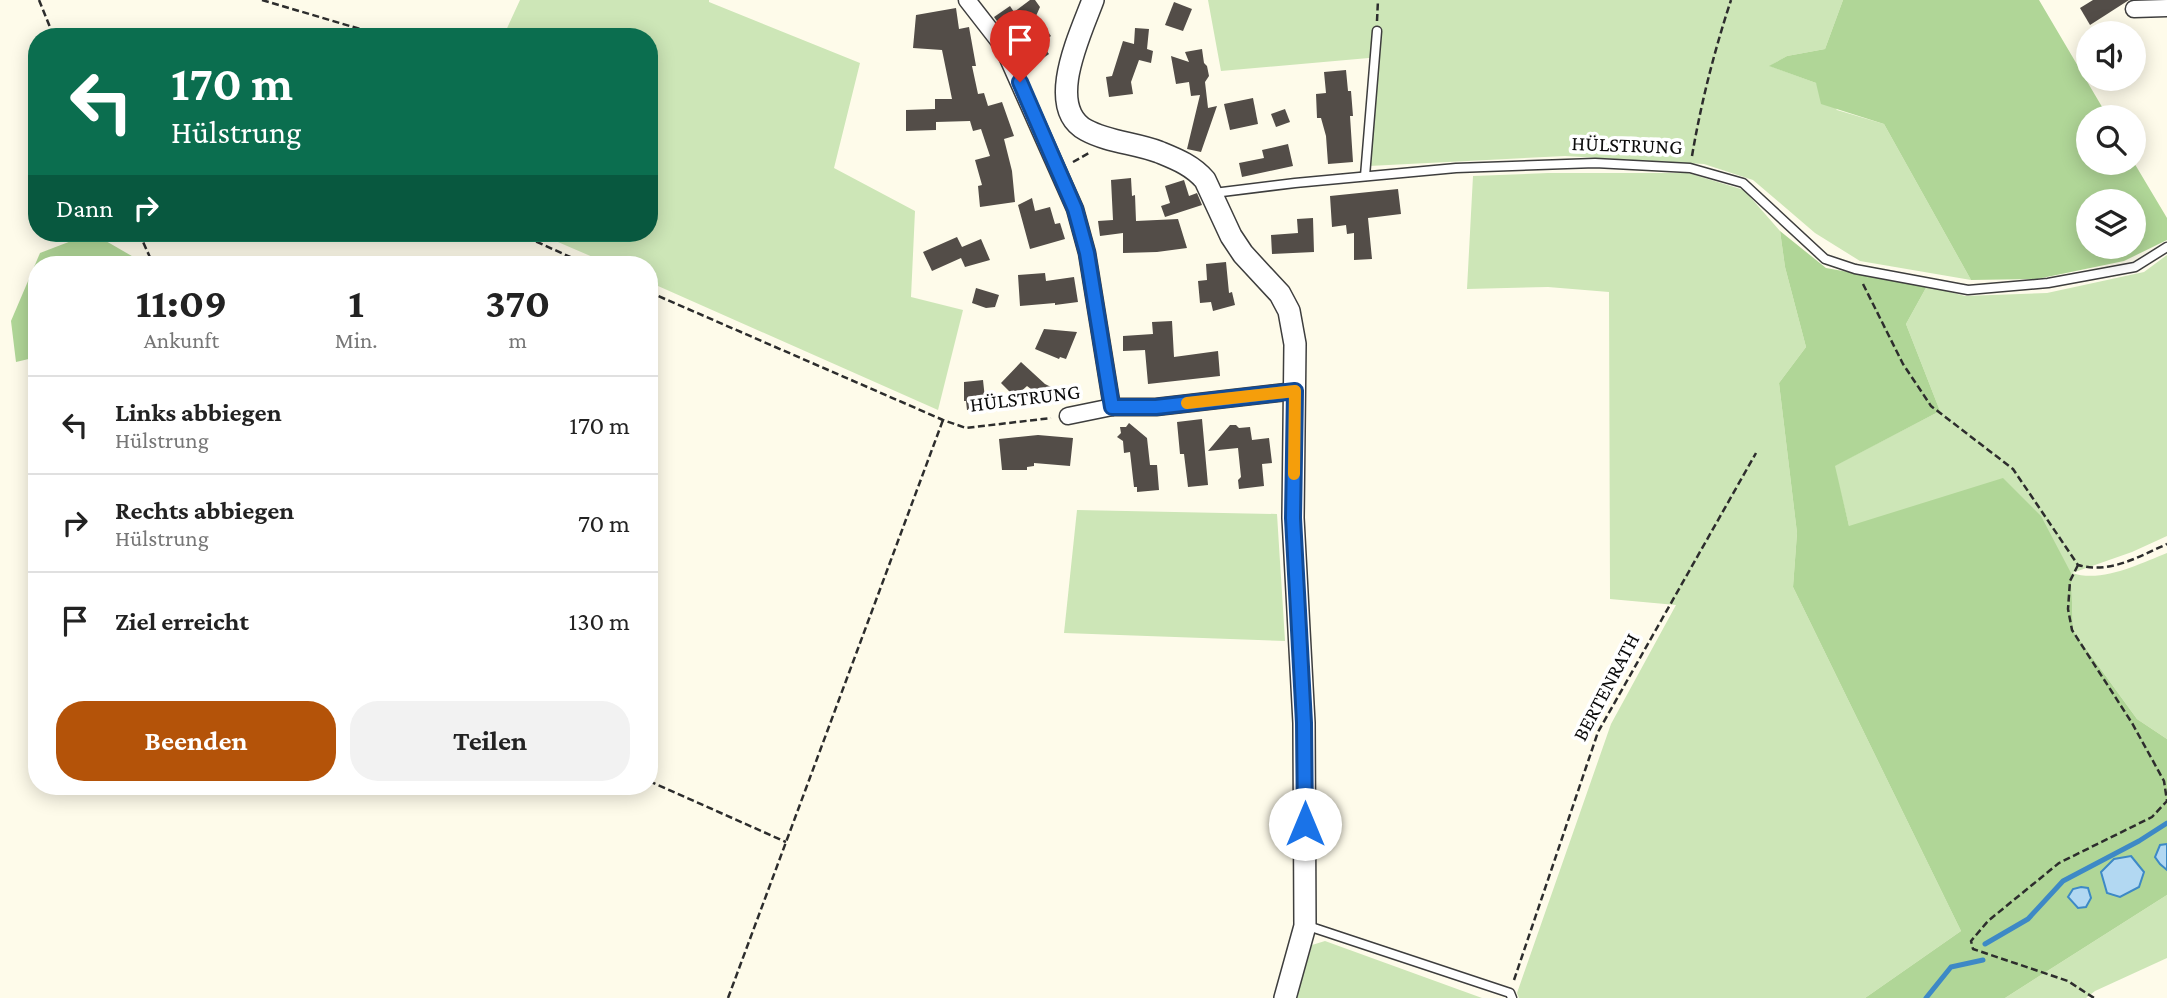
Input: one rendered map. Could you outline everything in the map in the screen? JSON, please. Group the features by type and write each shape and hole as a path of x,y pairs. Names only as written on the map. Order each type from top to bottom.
{"street":[{"name":"HÜLSTRUNG","path":"967,0 1002,45 1075,209 1087,253 1112,407"},
{"path":"1093,0 1072,57 1066,96 1068,109 1075,123 1087,131 1109,139 1184,162 1198,172 1212,193 1235,243 1280,295 1289,311 1295,344 1293,518 1304,723 1305,926 1285,998"},
{"path":"2134,9 2167,8"},
{"name":"HÜLSTRUNG","path":"1068,416 1112,407 1156,407 1295,391"}],"lane":[{"path":"1365,176 1377,31"},
{"name":"HÜLSTRUNG","path":"1212,193 1456,168 1581,163 1690,168 1743,183 1825,259 1855,269 1968,290 2048,284 2134,267 2167,247"},
{"path":"1305,926 1511,996"}],"path":[{"path":"39,0 50,28"},
{"path":"262,0 357,28"},
{"path":"1377,31 1378,0"},
{"path":"1690,168 1698,118 1713,55 1731,0"},
{"path":"1059,170 1099,148 1109,139"},
{"path":"537,242 568,256"},
{"path":"1855,269 1903,363 1931,406 2013,469 2078,565 2093,569 2118,565 2167,544"},
{"name":"HÜLSTRUNG","path":"658,296 966,428 1068,416"},
{"path":"728,998 943,420"},
{"name":"BERTENRATH","path":"1511,996 1598,732 1756,453"},
{"path":"2078,565 2070,581 2068,609 2071,630 2132,723 2164,781 2167,801 2152,817 2059,863 1987,921 1971,941 1973,949 2068,981 2094,998"},
{"path":"658,785 786,842"}],"green space":[{"path":"520,0 709,0 860,63 834,168 915,211 911,297 963,310 938,410 658,286 658,256 590,256 558,242 658,242 658,28 507,28"},
{"path":"1208,0 1843,0 1825,49 1787,56 1770,66 1816,83 1837,110 1884,124 1971,280 1860,261 1815,233 1753,180 1704,164 1565,156 1369,166 1380,57 1221,71"},
{"path":"1843,0 2039,0 2076,63 2076,91 2093,91 2101,105 2076,105 2076,175 2141,175 2167,218 2167,240 2146,250 2146,189 2076,189 2076,259 2128,259 2037,279 1971,280 1884,124 1821,104 1816,83 1769,66 1787,56 1825,49"},
{"path":"1688,173 1744,190 1780,231 1785,267 1806,347 1779,383 1797,533 1793,587 1961,931 1865,998 1519,998 1517,993 1611,724 1676,605 1610,599 1609,292 1548,287 1467,289 1473,176"},
{"path":"1780,231 1826,268 1927,286 1906,324 1940,411 1835,466 1849,526 2003,478 2041,516 2071,573 2073,631 2137,719 2167,739 2167,895 2005,998 1865,998 1961,931 1793,587 1797,533 1779,383 1806,347 1785,267"},
{"path":"69,242 108,242 132,256 39,256 40,253"},
{"path":"2167,255 2167,536 2132,552 2072,573 2096,576 2108,574 2167,553 2167,739 2137,719 2073,631 2071,573 1849,526 1834,466 1940,411 1906,324 1927,286 1965,296 2047,293 2144,272"},
{"path":"28,281 28,359 16,362 11,321"},
{"path":"1077,510 1277,514 1285,641 1064,633"},
{"path":"2167,895 2167,958 2095,991 2086,998 2005,998"},
{"path":"1325,941 1482,998 1296,998 1312,945"}],"water":[{"path":"2167,844 2167,870 2155,857 2160,845"},
{"path":"2131,856 2144,872 2139,887 2120,897 2107,893 2101,872 2114,859"},
{"path":"2088,888 2091,898 2086,907 2078,908 2068,897 2073,889"}],"building":[{"path":"1030,0 1035,0 1040,7 1036,16 1051,36 1041,43 1049,54 1028,69 994,17 1010,6 1014,12"},
{"path":"2093,0 2129,0 2096,21 2088,21 2080,8"},
{"path":"1174,2 1192,9 1183,31 1165,25"},
{"path":"956,8 959,29 969,27 976,66 972,66 978,94 984,93 988,106 1002,102 1014,136 1004,139 1012,171 1015,202 980,207 978,186 982,185 975,160 990,156 981,129 973,131 970,121 936,122 936,130 906,131 906,110 935,109 935,99 952,99 942,50 913,48 916,15"},
{"path":"1135,28 1149,29 1147,49 1153,51 1151,63 1139,60 1131,82 1133,94 1109,97 1106,77 1112,76 1123,41 1134,44"},
{"path":"1202,49 1209,76 1205,82 1208,108 1217,106 1201,152 1187,149 1200,95 1191,96 1189,82 1176,84 1171,56 1189,62 1185,52"},
{"path":"1346,70 1353,116 1350,116 1353,162 1328,164 1326,136 1321,118 1317,118 1316,94 1326,93 1324,72"},
{"path":"1253,98 1258,124 1230,130 1224,104"},
{"path":"1285,109 1290,122 1276,127 1271,114"},
{"path":"1288,144 1293,166 1242,177 1239,163 1264,158 1262,150"},
{"path":"1131,178 1136,221 1178,219 1187,248 1123,253 1123,233 1100,236 1098,221 1113,220 1111,180"},
{"path":"1184,180 1189,196 1197,193 1202,205 1165,217 1161,206 1170,203 1165,186"},
{"path":"1398,189 1401,214 1368,218 1372,259 1354,260 1354,233 1347,234 1346,225 1332,227 1330,196"},
{"path":"1032,198 1035,211 1050,207 1055,224 1060,223 1065,239 1030,249 1018,205"},
{"path":"1313,218 1314,252 1272,254 1271,235 1298,233 1297,219"},
{"path":"957,237 962,247 981,239 990,260 965,267 961,258 932,271 923,252"},
{"path":"1226,262 1229,293 1232,292 1235,305 1213,311 1211,302 1200,303 1198,281 1207,280 1206,264"},
{"path":"1045,273 1046,281 1074,277 1078,302 1020,306 1018,275"},
{"path":"976,288 999,295 995,307 986,308 972,303"},
{"path":"1172,321 1174,357 1218,351 1220,376 1148,384 1145,350 1123,351 1123,336 1153,334 1152,322"},
{"path":"1044,329 1077,332 1066,359 1059,359 1035,349"},
{"path":"1021,362 1053,388 1047,401 1027,386 1015,397 1001,383"},
{"path":"983,380 986,408 967,410 964,382"},
{"path":"1202,419 1208,485 1188,487 1184,454 1180,454 1177,422"},
{"path":"1129,423 1147,438 1150,465 1157,465 1159,490 1137,492 1137,487 1134,487 1130,452 1124,453 1123,441 1117,437 1121,433 1120,427 1126,427"},
{"path":"1230,425 1250,427 1252,440 1269,438 1272,463 1262,464 1264,486 1239,489 1238,480 1241,477 1238,448 1208,451"},
{"path":"1038,435 1073,438 1070,466 1034,463 1034,466 1027,467 1027,470 1002,470 999,439"}],"waterway":[{"path":"1985,944 2028,919 2063,881 2167,823"},
{"path":"1926,998 1951,967 1983,960"}],"slow traffic":[{"path":"1187,403 1295,391 1294,474"}],"route":[{"path":"1020,82 1075,209 1087,253 1112,407 1156,407 1295,391 1293,518 1304,723 1305,824"}]}
